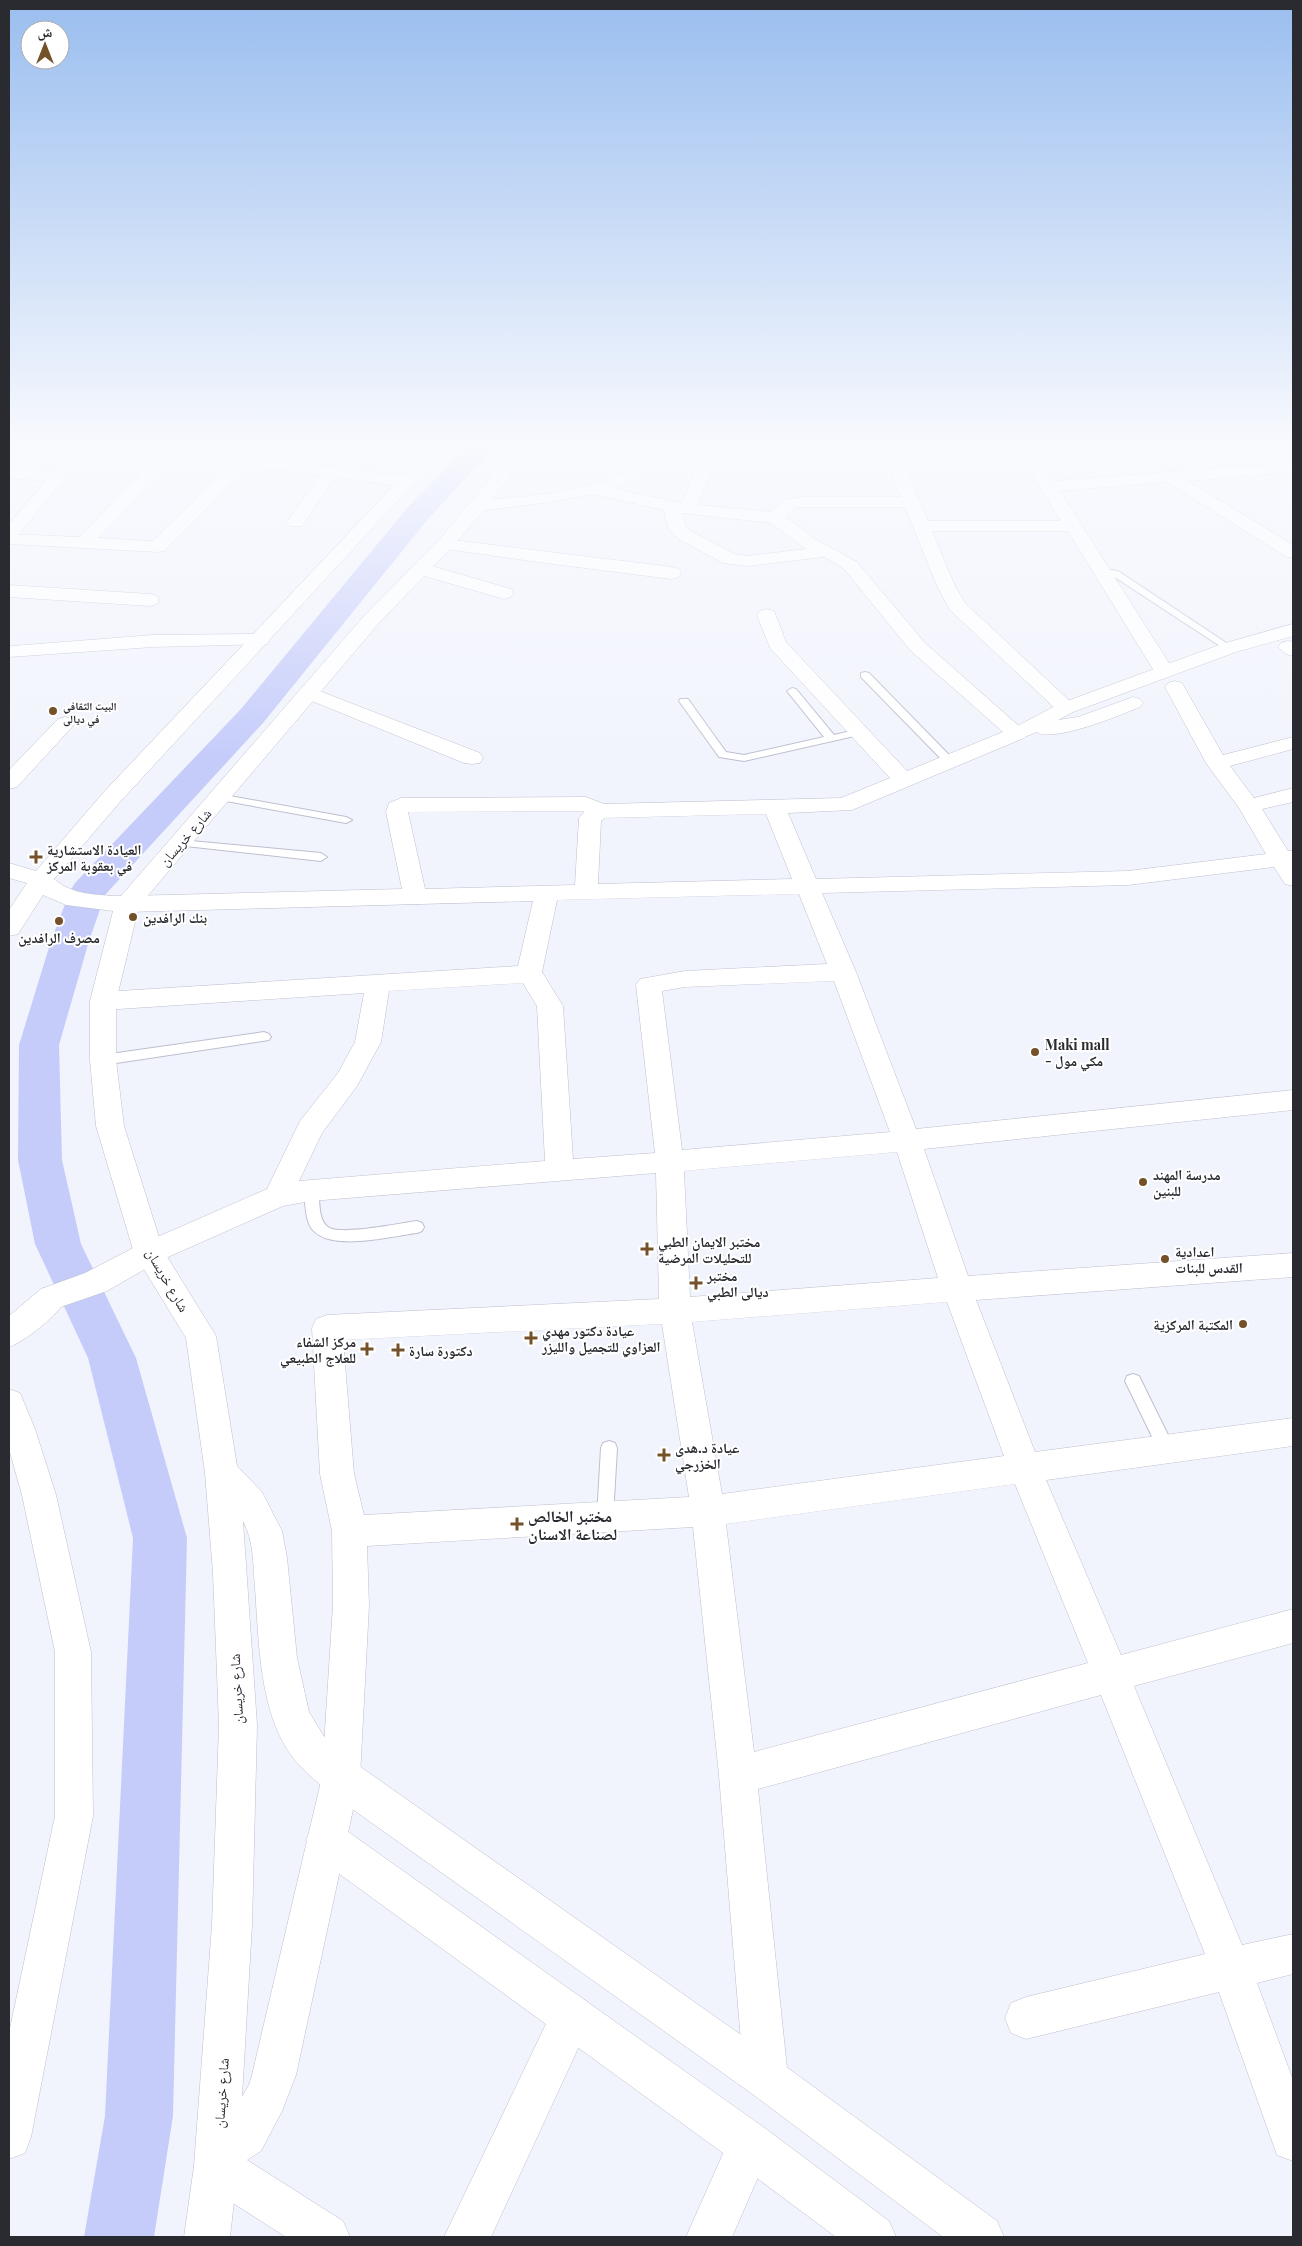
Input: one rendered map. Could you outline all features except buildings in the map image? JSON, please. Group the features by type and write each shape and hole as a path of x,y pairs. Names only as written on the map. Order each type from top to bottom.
{"street":[{"path":"9,928 41,880 111,798 343,550"},
{"name":"شارع خريسان","path":"207,2237 216,2160 232,1925 238,1725 230,1574 222,1473 201,1336 149,1253 110,1126 103,1060 103,1001 113,904 180,842 372,620 439,550"},
{"path":"487,550 672,573"},
{"path":"713,550 729,558 747,562 824,552"},
{"path":"821,550 843,560 851,566 917,646 1017,734"},
{"path":"932,550 946,586 957,606 1066,708"},
{"path":"9,870 41,880 51,889 66,897 113,904 1128,878 1289,865 1217,763 1170,679 1088,550"},
{"path":"421,569 504,593"},
{"path":"9,591 150,600"},
{"path":"767,615 777,644 902,780"},
{"path":"12,652 153,641 260,640"},
{"path":"1017,734 1083,722 1228,648 1292,643"},
{"path":"415,897 397,812 398,808 402,806 586,804 600,811 844,805 1017,734 1066,708 1292,643"},
{"path":"309,693 472,758"},
{"path":"9,782 65,723"},
{"path":"1217,763 1293,743"},
{"path":"1249,806 1293,795"},
{"path":"774,807 843,972 907,1141 957,1289 1025,1469 1231,1968 1293,2139"},
{"path":"586,891 590,818 600,811"},
{"path":"529,974 547,893"},
{"path":"766,2078 738,1775 708,1511 675,1311 670,1163 649,985 685,979 843,972"},
{"path":"103,1001 529,974 536,980 550,1006 560,1172"},
{"path":"278,1196 310,1128 348,1080 368,1042 378,983"},
{"path":"9,1307 52,1298 96,1282 149,1253 278,1196 311,1190 670,1163 1097,1123 1293,1100"},
{"path":"327,2237 216,2160 245,2135 267,2096 274,2075 341,1777 351,1605 349,1531 346,1510 336,1474 327,1328 675,1311 1293,1265"},
{"path":"9,1334 52,1298"},
{"path":"9,1403 19,1429 38,1496 72,1652 74,1816 9,2137"},
{"path":"349,1531 708,1511 1293,1432"},
{"path":"222,1473 252,1505 262,1524 269,1546 281,1681 288,1709 300,1735 318,1758 341,1777 766,2078 981,2237"},
{"path":"738,1775 1293,1626"},
{"path":"326,1840 750,2145 872,2237"},
{"path":"1026,2018 1293,1954"},
{"path":"467,2237 572,2016"},
{"path":"709,2237 750,2145"}],"lane":[{"path":"1102,572 1115,573 1228,648"},
{"path":"865,674 950,762"},
{"path":"792,691 831,738"},
{"path":"684,701 723,756 744,758 859,732"},
{"path":"219,797 346,820"},
{"path":"180,842 321,857"},
{"path":"103,1060 264,1037"},
{"path":"311,1190 314,1221 324,1232 341,1237 417,1227"},
{"path":"1133,1382 1167,1450"},
{"path":"605,1517 609,1448"}],"waterway":[{"path":"119,2237 139,2116 160,1538 112,1358 58,1244 40,1160 39,1045 70,941 88,891 252,716 388,550"}],"place":[{"name":"البيت الثقافي في ديالى","path":"53,711"},
{"name":"العيادة الاستشارية في بعقوبة المركز","path":"36,857"},
{"name":"بنك الرافدين","path":"133,917"},
{"name":"مصرف الرافدين","path":"59,921"},
{"name":"Maki mall - مكي مول","path":"1035,1052"},
{"name":"مدرسة المهند للبنين","path":"1143,1182"},
{"name":"مختبر الايمان الطبي للتحليلات المرضية","path":"647,1249"},
{"name":"اعدادية القدس للبنات","path":"1165,1259"},
{"name":"مختبر ديالى الطبي","path":"696,1283"},
{"name":"المكتبة المركزية","path":"1243,1324"},
{"name":"عيادة دكتور مهدي العزاوي للتجميل والليزر","path":"531,1338"},
{"name":"مركز الشفاء للعلاج الطبيعي","path":"367,1349"},
{"name":"دكتورة سارة","path":"398,1350"},
{"name":"عيادة د.هدى الخزرجي","path":"664,1455"},
{"name":"مختبر الخالص لصناعة الاسنان","path":"517,1524"}]}
